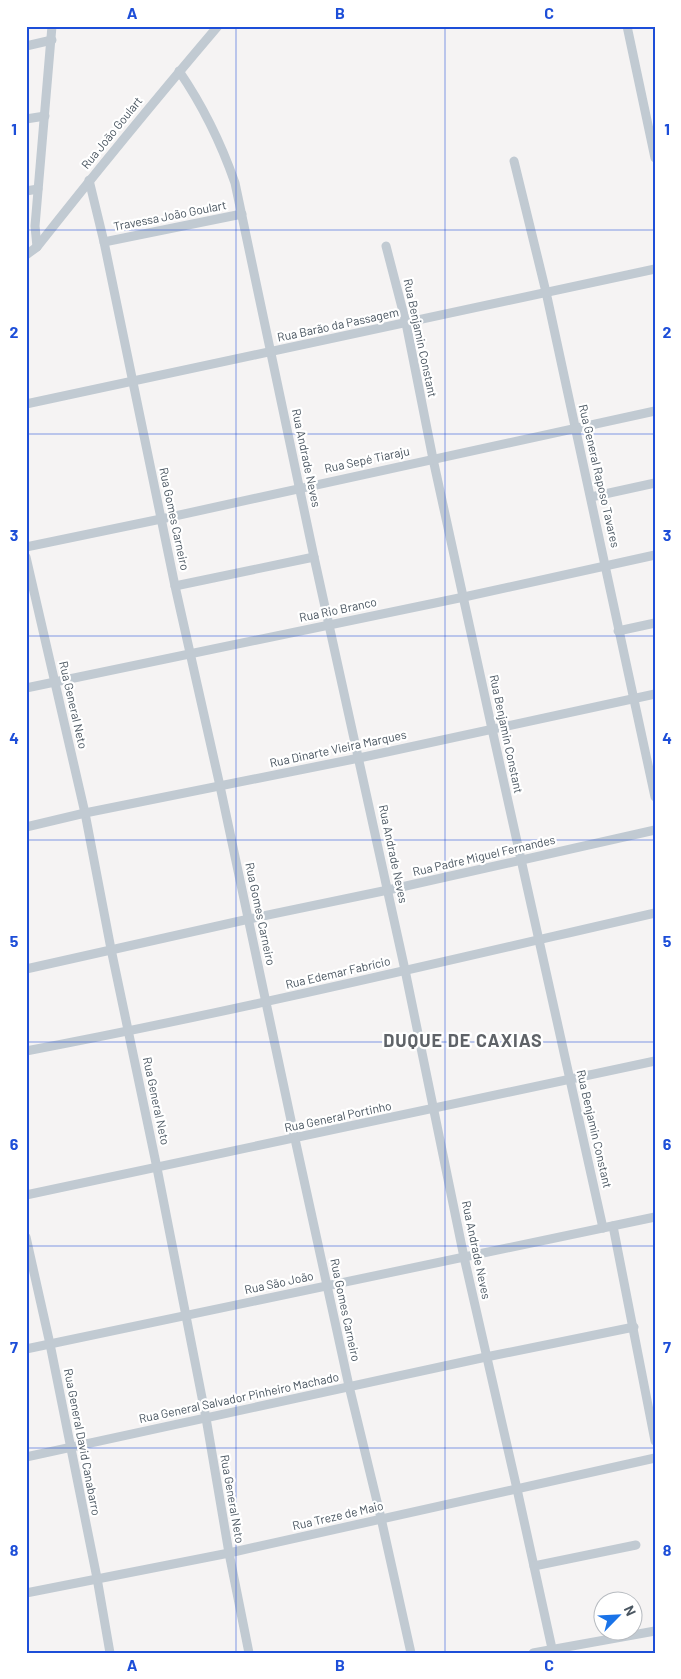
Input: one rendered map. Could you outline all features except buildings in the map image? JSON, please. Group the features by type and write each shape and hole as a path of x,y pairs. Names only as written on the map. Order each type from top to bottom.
{"street":[{"path":"37,247 35,226 52,26"},
{"name":"Rua João Goulart","path":"26,255 37,247 179,70 218,26"},
{"path":"627,26 655,158"},
{"path":"26,46 52,40"},
{"name":"Rua Andrade Neves","path":"179,70 208,117 235,183 314,557 388,890 464,1257 552,1651"},
{"path":"26,119 45,116"},
{"name":"Rua General Raposo Tavares","path":"514,161 546,292 606,566 618,631 650,757 655,797"},
{"name":"Rua Gomes Carneiro","path":"89,180 104,242 189,653 220,786 295,1139 349,1386 411,1653"},
{"path":"26,191 38,189"},
{"name":"Travessa João Goulart","path":"104,242 242,214"},
{"name":"Rua Benjamin Constant","path":"386,246 406,323 433,459 569,1080 634,1327 655,1441"},
{"name":"Rua Barão da Passagem","path":"26,404 655,269"},
{"name":"Rua Sepé Tiaraju","path":"26,547 655,411"},
{"path":"591,498 655,484"},
{"name":"Rua Rio Branco","path":"26,688 464,597 655,555"},
{"path":"175,586 314,557"},
{"name":"Rua General Neto","path":"26,558 85,813 206,1418 229,1553 249,1653"},
{"path":"618,631 655,623"},
{"name":"Rua Dinarte Vieira Marques","path":"26,826 359,758 655,694"},
{"name":"Rua Padre Miguel Fernandes","path":"26,969 655,830"},
{"name":"Rua Edemar Fabrício","path":"26,1051 129,1032 267,1002 655,912"},
{"name":"Rua General Portinho","path":"26,1195 655,1061"},
{"name":"Rua São João","path":"26,1349 655,1218"},
{"name":"Rua General David Canabarro","path":"26,1237 50,1344 97,1578 110,1653"},
{"name":"Rua General Salvador Pinheiro Machado","path":"26,1457 349,1386 634,1327"},
{"name":"Rua Treze de Maio","path":"26,1594 97,1578 229,1553 655,1458"},
{"path":"534,1566 636,1545"},
{"path":"533,1653 655,1631"}],"district":[{"name":"DUQUE DE CAXIAS","path":"463,1041"}]}
